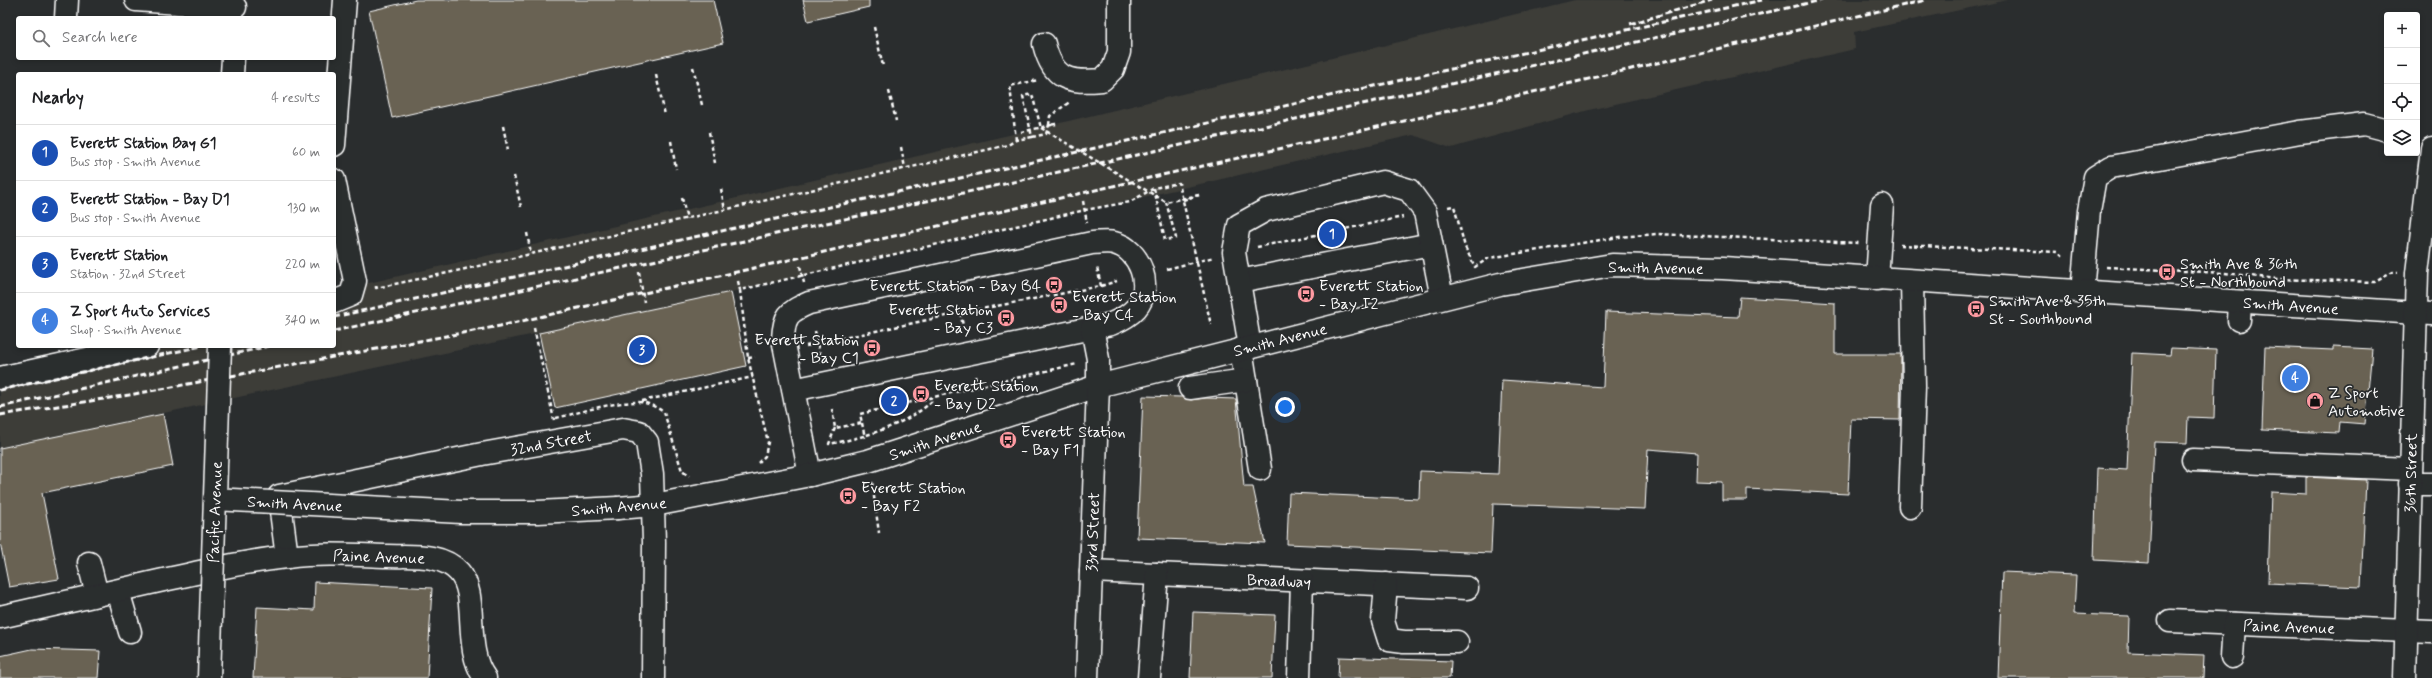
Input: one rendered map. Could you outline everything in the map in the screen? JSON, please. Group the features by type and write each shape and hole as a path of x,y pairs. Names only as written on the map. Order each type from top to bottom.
{"street":[{"path":"66,16 67,0"},
{"path":"136,0 235,8"},
{"path":"336,106 345,0"},
{"path":"1044,44 1046,54 1061,77 1078,82 1102,80 1113,69 1119,52 1119,0"},
{"path":"232,72 233,60"},
{"path":"2082,292 2083,265 2095,177 2112,167 2300,132 2364,124 2384,129"},
{"path":"2420,138 2432,141"},
{"name":"36th Street","path":"2405,678 2410,476 2424,314 2417,273 2432,148"},
{"path":"1260,469 1246,380 1245,348 1239,280 1234,252 1238,225 1266,210 1383,182 1409,190 1425,212 1442,298"},
{"path":"336,199 341,247 355,281 351,295 336,301"},
{"path":"1877,279 1882,205"},
{"path":"793,390 1092,328 1124,319 1137,307 1144,290 1143,274 1137,259 1124,247 1113,243 1092,243 809,303 792,311 784,322 783,339 793,390 810,475"},
{"path":"1239,280 1431,244"},
{"name":"Smith Avenue","path":"214,499 461,512 538,512 654,505 810,475 868,461 1098,386 1500,284 1612,265 1723,268 2082,292 2239,311 2424,314"},
{"path":"1910,507 1914,386 1912,281"},
{"name":"33rd Street","path":"1087,678 1098,386 1098,359 1092,328"},
{"path":"0,378 138,348"},
{"name":"Pacific Avenue","path":"209,678 220,348"},
{"path":"1190,388 1246,380"},
{"name":"32nd Street","path":"287,557 279,496 559,440 622,429 639,432 647,442 654,505 653,678"},
{"path":"2193,460 2410,476 2432,484"},
{"name":"Paine Avenue","path":"118,591 232,565 287,557 329,554 430,557 448,563 459,572 467,586 472,645 480,671 485,678"},
{"path":"89,563 97,595"},
{"name":"Broadway","path":"1091,571 1467,588"},
{"path":"1150,678 1157,574"},
{"path":"1299,678 1302,581"},
{"path":"1386,584 1383,621 1389,640 1404,642 1456,642"},
{"path":"0,617 118,591 130,632"},
{"name":"Paine Avenue","path":"2170,621 2432,632"},
{"path":"2232,657 2234,624"}],"path":[{"path":"874,27 883,66"},
{"path":"693,67 702,105"},
{"path":"656,75 664,115"},
{"path":"1016,140 1010,86 1038,80"},
{"path":"889,91 896,122"},
{"path":"1032,137 1023,96 1032,94 1040,128 1166,202 1176,238 1165,240 1154,188"},
{"path":"375,282 376,288 687,219 1008,145 1016,140 1046,134 1050,116 1076,98"},
{"path":"1020,132 1056,124 1049,125"},
{"path":"503,126 508,150"},
{"path":"709,132 714,163"},
{"path":"671,141 676,169"},
{"path":"901,147 905,168"},
{"path":"514,176 521,207"},
{"path":"740,290 1085,210 1130,202 1154,188 1179,183 1211,324"},
{"path":"721,189 725,210"},
{"path":"1166,202 1199,195 1183,200"},
{"path":"682,198 687,219"},
{"path":"1083,201 1088,225"},
{"path":"1448,207 1454,206 1465,247 1475,267 1489,258 1619,237 1656,234 2058,252 2072,264 2124,269 2224,273 2277,279 2375,282 2393,272 2417,273"},
{"path":"1256,248 1406,216"},
{"path":"527,233 531,254"},
{"path":"1167,269 1214,257"},
{"path":"800,266 805,287"},
{"path":"1097,267 1101,286"},
{"path":"638,272 644,302"},
{"path":"738,281 748,358 768,442 765,456 756,465"},
{"path":"799,348 960,312 1101,286 1117,281"},
{"path":"960,312 964,329"},
{"path":"534,328 559,440"},
{"path":"815,331 822,363"},
{"path":"748,358 755,357"},
{"path":"866,443 860,414 978,389 1079,364"},
{"path":"975,376 978,389"},
{"path":"554,418 640,402 753,377"},
{"path":"832,409 835,428 829,444 865,437 922,412 934,398"},
{"path":"640,402 664,412 682,471 692,477"},
{"path":"835,428 862,423"},
{"path":"871,480 879,533"}],"shaded area":[{"path":"1575,0 2008,0 1854,32 1855,49 1589,110 1451,148 1413,135 731,292 0,448 0,366 82,348 336,348 336,291 1056,124"}],"building":[{"path":"416,0 713,0 723,43 392,118 369,11"},
{"path":"803,0 869,0 869,7 808,21"},
{"path":"731,292 746,366 555,408 539,333"},
{"path":"1740,297 1835,303 1835,354 1901,354 1900,420 1851,419 1848,494 1747,489 1747,500 1722,500 1722,482 1696,481 1697,453 1648,449 1645,509 1493,504 1491,553 1287,544 1289,493 1419,499 1420,471 1498,474 1502,380 1603,387 1606,312 1738,317"},
{"name":"Z Sport Automotive","path":"2265,347 2333,350 2333,347 2372,349 2365,424 2340,422 2339,433 2262,430"},
{"path":"2171,348 2216,350 2214,418 2188,417 2187,443 2154,442 2149,563 2094,560 2097,468 2127,470 2132,353 2170,355"},
{"path":"1143,396 1182,397 1191,400 1206,398 1236,399 1244,487 1253,487 1265,543 1137,538"},
{"path":"163,414 173,466 42,493 59,579 9,587 0,542 0,448"},
{"path":"2306,477 2366,480 2361,587 2268,583 2271,492 2306,494"},
{"path":"2002,572 2076,575 2074,614 2129,616 2128,652 2204,655 2203,678 1998,678"},
{"path":"315,582 432,588 427,678 253,678 257,607 314,610"},
{"path":"1193,612 1275,615 1272,678 1190,678"},
{"path":"32,649 100,651 98,678 0,678 0,656"},
{"path":"1339,657 1451,661 1450,678 1338,678"}],"railway":[{"path":"1630,24 1712,0"},
{"path":"336,317 1762,0"},
{"path":"336,331 1150,152 1822,0"},
{"path":"0,415 129,395 500,326 1516,96 1926,0"},
{"path":"0,390 193,348"},
{"path":"0,407 260,348"}],"place":[{"name":"Everett Station Bay G1","path":"1332,234"},
{"name":"Smith Ave & 36th St - Northbound","path":"2167,272"},
{"name":"Everett Station - Bay B4","path":"1054,285"},
{"name":"Everett Station - Bay I2","path":"1306,294"},
{"name":"Everett Station - Bay C4","path":"1059,305"},
{"name":"Smith Ave & 35th St - Southbound","path":"1976,309"},
{"name":"Everett Station - Bay C3","path":"1006,318"},
{"name":"Everett Station - Bay C1","path":"872,348"},
{"name":"Everett Station","path":"642,350"},
{"name":"Z Sport Auto Services","path":"2295,378"},
{"name":"Everett Station - Bay D2","path":"921,394"},
{"name":"Everett Station - Bay D1","path":"894,401"},
{"name":"Z Sport Automotive","path":"2315,401"},
{"name":"Everett Station - Bay F1","path":"1008,440"},
{"name":"Everett Station - Bay F2","path":"848,496"}]}
